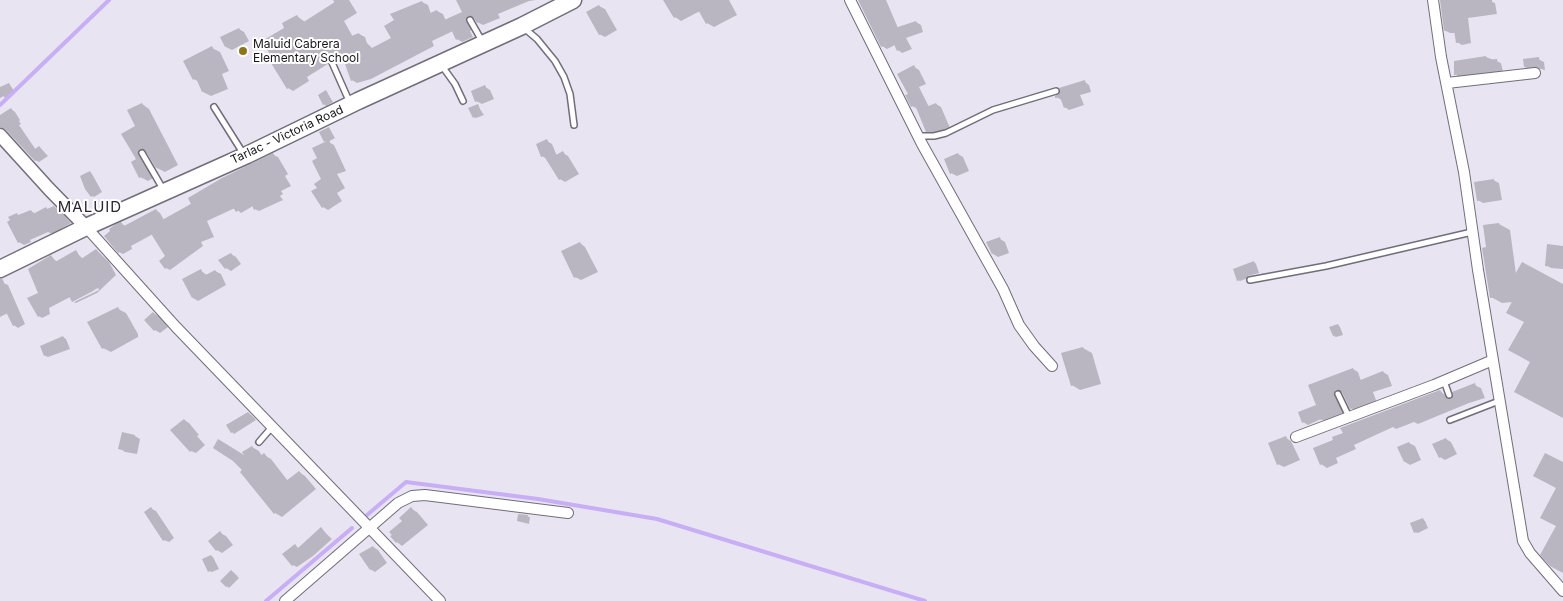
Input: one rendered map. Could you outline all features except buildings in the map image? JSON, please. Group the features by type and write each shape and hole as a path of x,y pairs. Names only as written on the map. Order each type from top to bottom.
{"main road":[{"name":"Tarlac - Victoria Road","path":"0,269 86,227 484,44 573,0"}],"street":[{"path":"850,0 918,136 1003,288 1019,325 1052,366"},
{"path":"1433,0 1446,83 1464,172 1522,541 1563,591"},
{"path":"1446,83 1534,73"},
{"path":"0,134 176,327 440,601"},
{"path":"1296,437 1444,381 1493,360"},
{"path":"285,601 370,527 405,499 417,495 568,513"}],"lane":[{"path":"470,20 484,44"},
{"path":"522,26 537,39 555,61 564,77 570,94 574,125"},
{"path":"330,58 350,105"},
{"path":"440,64 455,84 463,101"},
{"path":"918,136 934,136 946,133 993,110 1056,91"},
{"path":"214,107 244,156"},
{"path":"142,153 164,192"},
{"path":"1250,280 1326,266 1472,232"},
{"path":"1444,381 1449,396"},
{"path":"1338,394 1350,417"},
{"path":"1450,420 1499,401"},
{"path":"259,442 272,427"}],"waterway":[{"path":"0,105 109,0"},
{"path":"367,515 406,482 538,499 657,519 925,601"},
{"path":"266,601 352,528"}],"place":[{"name":"Maluid Cabrera Elementary School","path":"243,51"}],"district":[{"name":"MALUID","path":"90,207"}]}
